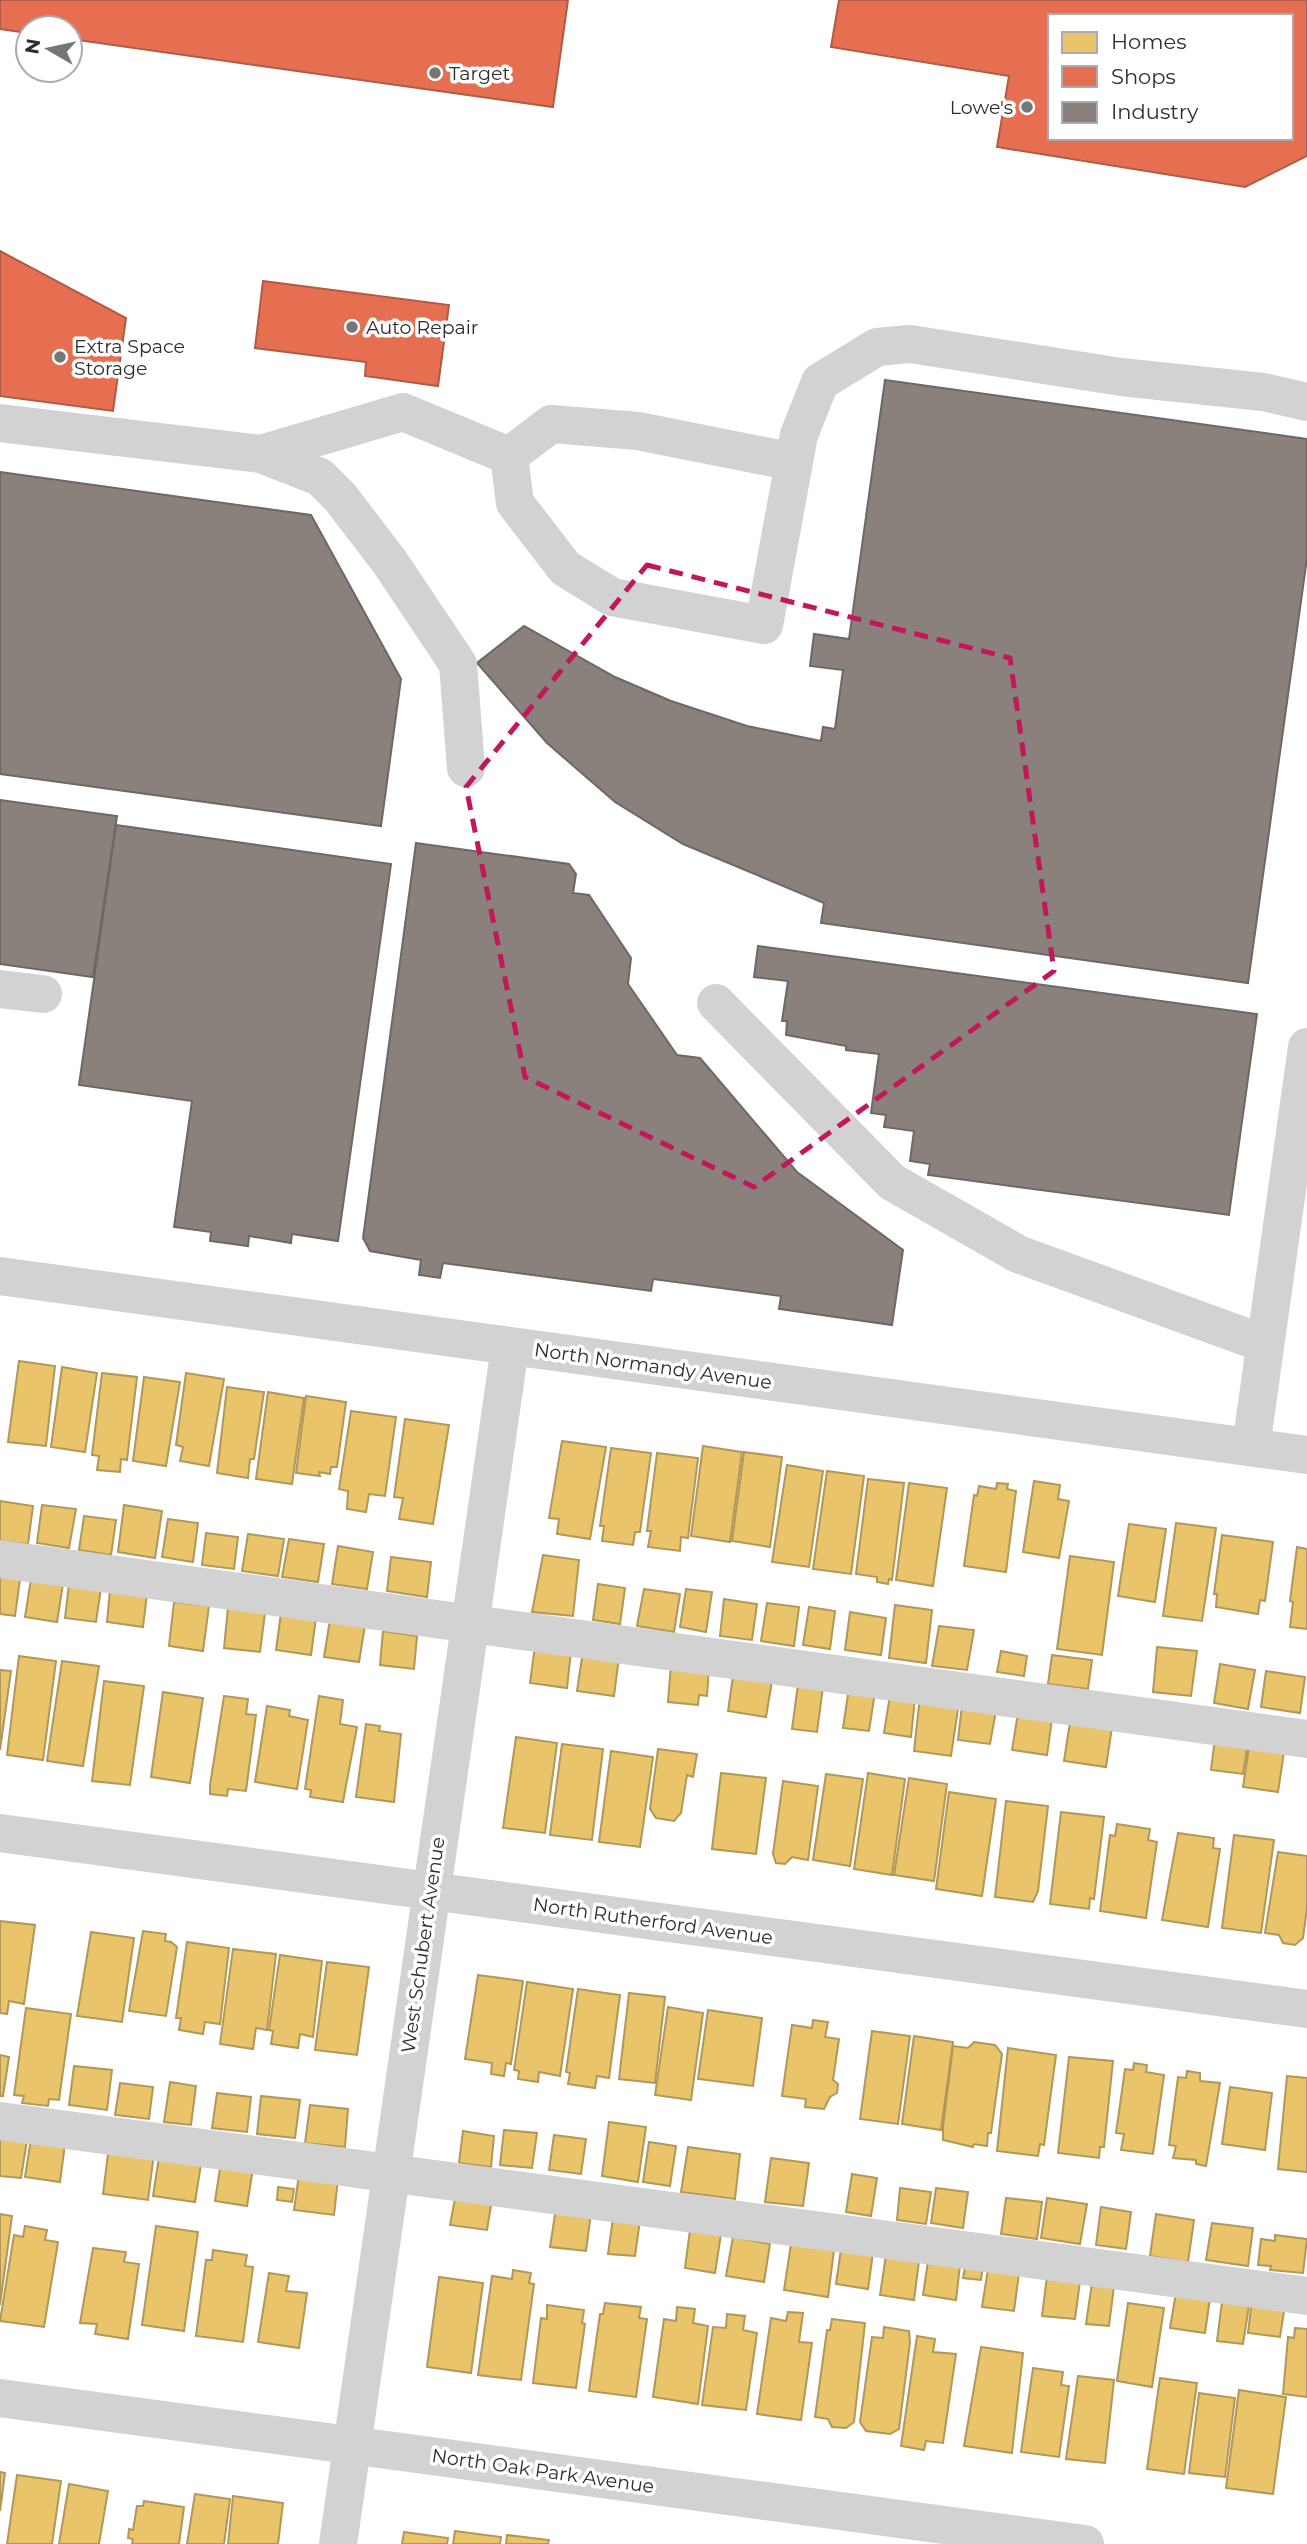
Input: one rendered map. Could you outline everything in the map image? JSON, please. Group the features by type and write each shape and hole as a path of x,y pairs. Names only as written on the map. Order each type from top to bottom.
{"street":[{"path":"509,456 515,503 565,568 612,597 764,625 799,435 820,382 877,347 910,344 1121,377 1263,392 1307,402"},
{"path":"261,454 402,412 509,456"},
{"path":"0,423 261,454 320,477 340,497 389,561 458,664 466,768"},
{"path":"509,456 551,424 638,432 794,462"},
{"path":"0,989 43,994"},
{"path":"716,1003 892,1182 1018,1254 1265,1344"},
{"path":"1251,1447 1307,1047"},
{"name":"North Normandy Avenue","path":"0,1276 1307,1455"},
{"name":"West Schubert Avenue","path":"338,2544 510,1347"},
{"path":"0,1559 470,1626 1307,1739"},
{"name":"North Rutherford Avenue","path":"0,1833 1307,2010"},
{"path":"0,2121 1307,2296"},
{"name":"North Oak Park Avenue","path":"0,2398 1085,2544"}],"highlighted area":[{"path":"647,565 1010,658 1054,971 754,1187 525,1077 466,787"}],"building: Homes":[{"path":"19,1361 55,1366 46,1446 8,1442"},
{"path":"62,1367 97,1373 85,1452 51,1447"},
{"path":"102,1373 137,1377 127,1460 121,1459 120,1472 97,1470 99,1456 92,1455"},
{"path":"186,1373 224,1379 209,1466 180,1461 183,1447 176,1445"},
{"path":"144,1377 180,1382 166,1466 133,1461"},
{"path":"227,1387 264,1392 254,1459 250,1459 248,1478 217,1473"},
{"path":"268,1392 304,1398 292,1484 256,1479"},
{"path":"306,1396 346,1402 337,1467 331,1467 330,1474 319,1472 320,1476 296,1473"},
{"path":"351,1411 396,1417 385,1496 369,1494 366,1512 347,1509 348,1491 339,1489"},
{"path":"405,1419 449,1425 433,1524 399,1519 403,1498 394,1497"},
{"path":"562,1441 606,1447 590,1539 557,1534 559,1519 549,1518"},
{"path":"703,1446 742,1452 730,1542 691,1536"},
{"path":"611,1448 651,1453 640,1532 635,1532 633,1545 602,1541 604,1526 600,1526"},
{"path":"744,1452 782,1457 770,1547 732,1541"},
{"path":"657,1453 698,1458 688,1538 681,1537 680,1551 648,1547 651,1531 647,1531"},
{"path":"787,1465 823,1471 809,1567 772,1562"},
{"path":"827,1471 864,1476 851,1574 813,1569"},
{"path":"868,1479 904,1483 892,1580 889,1579 888,1584 877,1582 877,1577 856,1574"},
{"path":"1034,1481 1060,1485 1058,1499 1069,1501 1059,1558 1023,1552"},
{"path":"909,1483 947,1488 933,1586 896,1580"},
{"path":"997,1483 1008,1484 1007,1489 1016,1491 1006,1572 964,1566 974,1495 977,1496 979,1486 996,1489"},
{"path":"0,1501 33,1506 28,1544 0,1541"},
{"path":"42,1505 76,1509 69,1548 37,1543"},
{"path":"124,1505 162,1511 155,1558 118,1552"},
{"path":"84,1516 116,1520 111,1555 79,1550"},
{"path":"168,1519 198,1523 193,1562 162,1557"},
{"path":"1176,1523 1216,1528 1202,1621 1163,1616"},
{"path":"1129,1524 1166,1529 1155,1602 1118,1596"},
{"path":"206,1533 238,1537 234,1569 202,1565"},
{"path":"248,1534 284,1539 278,1576 242,1571"},
{"path":"1222,1535 1273,1542 1265,1601 1260,1600 1258,1614 1216,1607 1217,1594 1214,1594"},
{"path":"289,1539 324,1544 318,1582 282,1577"},
{"path":"338,1546 373,1552 367,1589 332,1584"},
{"path":"1297,1547 1307,1549 1307,1629 1290,1627 1293,1602 1290,1601"},
{"path":"543,1555 579,1560 573,1616 532,1612"},
{"path":"1070,1556 1114,1562 1102,1655 1057,1649"},
{"path":"391,1557 431,1562 427,1597 387,1591"},
{"path":"0,1577 20,1579 15,1616 0,1614"},
{"path":"31,1579 63,1584 57,1622 25,1617"},
{"path":"69,1584 101,1588 96,1622 65,1618"},
{"path":"598,1584 625,1588 620,1624 593,1620"},
{"path":"644,1589 680,1594 674,1632 637,1626"},
{"path":"686,1589 712,1592 706,1632 680,1627"},
{"path":"110,1590 147,1594 143,1627 107,1622"},
{"path":"724,1599 757,1604 752,1640 720,1636"},
{"path":"174,1602 209,1606 203,1651 169,1646"},
{"path":"767,1603 799,1607 794,1646 761,1641"},
{"path":"895,1605 932,1610 926,1663 889,1658"},
{"path":"809,1607 835,1611 830,1649 803,1645"},
{"path":"228,1608 265,1613 260,1652 224,1648"},
{"path":"850,1612 886,1618 881,1655 845,1650"},
{"path":"281,1613 316,1618 311,1655 276,1650"},
{"path":"330,1620 365,1625 359,1662 324,1657"},
{"path":"939,1626 974,1630 967,1670 932,1666"},
{"path":"383,1631 417,1636 414,1669 380,1665"},
{"path":"535,1646 571,1651 567,1688 530,1683"},
{"path":"1157,1647 1197,1651 1191,1696 1153,1692"},
{"path":"583,1651 619,1657 614,1696 577,1691"},
{"path":"1001,1651 1027,1656 1024,1676 997,1672"},
{"path":"1052,1655 1092,1660 1088,1689 1048,1684"},
{"path":"19,1656 56,1661 43,1760 7,1755"},
{"path":"62,1661 99,1666 83,1766 47,1761"},
{"path":"671,1664 709,1668 707,1696 699,1695 698,1705 668,1702"},
{"path":"1220,1664 1255,1670 1248,1709 1214,1703"},
{"path":"0,1670 11,1671 0,1750"},
{"path":"1266,1671 1305,1677 1300,1713 1261,1707"},
{"path":"733,1676 772,1681 766,1717 728,1711"},
{"path":"104,1681 144,1686 130,1785 92,1781"},
{"path":"798,1684 823,1687 817,1732 792,1729"},
{"path":"849,1688 875,1692 869,1731 843,1728"},
{"path":"163,1692 203,1698 190,1783 151,1777"},
{"path":"890,1695 915,1698 911,1737 884,1733"},
{"path":"224,1696 248,1699 246,1714 256,1715 246,1791 228,1789 227,1796 210,1794"},
{"path":"319,1696 343,1700 340,1724 357,1727 343,1802 310,1797 311,1790 305,1789"},
{"path":"920,1696 959,1702 951,1756 914,1751"},
{"path":"962,1705 996,1711 990,1744 958,1740"},
{"path":"267,1706 290,1710 289,1716 308,1720 297,1789 255,1782"},
{"path":"1018,1713 1052,1719 1047,1755 1012,1750"},
{"path":"1070,1722 1112,1727 1106,1767 1064,1761"},
{"path":"366,1724 380,1726 379,1731 401,1734 394,1802 356,1797"},
{"path":"516,1737 557,1743 545,1833 503,1828"},
{"path":"1215,1738 1248,1742 1243,1774 1211,1770"},
{"path":"562,1744 603,1749 592,1840 550,1835"},
{"path":"1249,1747 1284,1752 1278,1792 1243,1787"},
{"path":"658,1749 697,1754 693,1777 687,1775 681,1813 674,1821 656,1818 650,1809"},
{"path":"611,1751 653,1757 640,1847 599,1842"},
{"path":"721,1773 766,1778 756,1854 712,1849"},
{"path":"868,1773 905,1779 892,1875 854,1869"},
{"path":"826,1774 863,1779 850,1866 813,1860"},
{"path":"909,1778 947,1784 934,1881 894,1875"},
{"path":"783,1781 818,1786 808,1860 792,1857 785,1864 776,1863 773,1854"},
{"path":"949,1792 996,1799 982,1896 936,1889"},
{"path":"1006,1801 1048,1806 1038,1891 1033,1902 995,1897"},
{"path":"1061,1812 1104,1817 1094,1899 1090,1898 1089,1909 1050,1904"},
{"path":"1117,1824 1150,1829 1148,1840 1157,1842 1146,1918 1100,1911 1110,1835 1115,1836"},
{"path":"1178,1833 1214,1838 1213,1848 1220,1849 1208,1927 1162,1920"},
{"path":"1234,1835 1274,1840 1261,1933 1222,1928"},
{"path":"1278,1852 1307,1856 1307,1908 1303,1938 1295,1945 1283,1943 1279,1935 1265,1933"},
{"path":"0,1921 35,1925 24,2004 9,2001 7,2014 0,2013"},
{"path":"143,1931 166,1934 165,1941 177,1947 166,2016 129,2011"},
{"path":"91,1932 134,1938 122,2022 77,2016"},
{"path":"187,1942 229,1948 220,2024 205,2022 203,2034 179,2030 181,2018 176,2018"},
{"path":"233,1949 276,1954 267,2030 256,2028 253,2049 220,2044"},
{"path":"280,1955 322,1961 313,2037 300,2034 298,2048 271,2044 273,2031 269,2030"},
{"path":"327,1962 369,1967 357,2055 315,2050"},
{"path":"478,1975 523,1981 511,2064 506,2063 504,2076 491,2074 492,2063 465,2059"},
{"path":"527,1982 573,1989 560,2076 539,2072 538,2082 518,2079 519,2071 514,2070"},
{"path":"578,1989 620,1995 609,2078 597,2076 595,2088 568,2084 570,2073 566,2072"},
{"path":"629,1993 665,1997 655,2083 619,2079"},
{"path":"668,2007 703,2013 691,2100 655,2095"},
{"path":"26,2008 71,2014 59,2100 49,2099 48,2106 22,2103 24,2096 14,2095"},
{"path":"708,2010 762,2018 753,2086 698,2079"},
{"path":"813,2020 828,2022 825,2037 839,2039 833,2080 838,2084 837,2093 830,2097 824,2109 805,2107 806,2099 782,2096 792,2025 812,2028"},
{"path":"872,2031 910,2036 898,2124 860,2119"},
{"path":"914,2036 953,2042 941,2130 902,2124"},
{"path":"974,2042 995,2045 1002,2054 987,2146 974,2144 973,2147 943,2140 943,2127 953,2046 968,2048"},
{"path":"1008,2048 1056,2055 1044,2145 1040,2144 1038,2156 997,2151"},
{"path":"0,2055 9,2057 3,2096 0,2096"},
{"path":"1069,2057 1113,2061 1104,2147 1100,2147 1099,2158 1058,2153"},
{"path":"1134,2063 1147,2065 1146,2072 1164,2075 1153,2154 1121,2150 1124,2134 1116,2133 1125,2069 1133,2070"},
{"path":"74,2066 112,2070 107,2110 69,2105"},
{"path":"1187,2071 1200,2073 1200,2081 1220,2083 1206,2166 1196,2164 1196,2160 1173,2158 1176,2146 1169,2145 1178,2077 1186,2078"},
{"path":"1287,2076 1307,2078 1307,2172 1278,2169"},
{"path":"170,2082 196,2086 191,2125 164,2122"},
{"path":"120,2083 153,2087 149,2119 115,2115"},
{"path":"1230,2087 1272,2093 1265,2150 1222,2144"},
{"path":"217,2093 251,2097 247,2132 212,2128"},
{"path":"261,2096 300,2100 295,2138 257,2134"},
{"path":"310,2105 348,2109 345,2147 305,2143"},
{"path":"609,2122 646,2127 638,2182 602,2176"},
{"path":"0,2130 28,2134 21,2178 0,2176"},
{"path":"504,2130 537,2133 532,2168 500,2165"},
{"path":"463,2131 494,2136 491,2167 459,2163"},
{"path":"554,2135 586,2139 581,2174 549,2170"},
{"path":"31,2139 65,2144 60,2182 25,2177"},
{"path":"649,2142 676,2146 670,2186 643,2182"},
{"path":"109,2146 154,2153 148,2200 103,2194"},
{"path":"688,2147 740,2154 735,2199 681,2192"},
{"path":"160,2151 202,2158 195,2202 153,2196"},
{"path":"771,2158 809,2163 803,2206 765,2202"},
{"path":"221,2162 253,2168 247,2206 215,2201"},
{"path":"299,2174 338,2179 334,2215 294,2210"},
{"path":"852,2174 877,2178 871,2216 846,2212"},
{"path":"278,2187 294,2189 292,2202 277,2200"},
{"path":"900,2188 931,2192 926,2224 897,2220"},
{"path":"936,2188 968,2192 963,2228 931,2223"},
{"path":"456,2193 492,2199 487,2230 450,2225"},
{"path":"1006,2198 1042,2202 1037,2239 1001,2234"},
{"path":"1047,2198 1087,2204 1080,2244 1041,2238"},
{"path":"1101,2207 1131,2212 1126,2249 1096,2245"},
{"path":"556,2208 591,2213 586,2251 550,2247"},
{"path":"0,2214 12,2216 0,2305"},
{"path":"1156,2214 1194,2220 1188,2262 1150,2256"},
{"path":"613,2218 640,2220 635,2256 608,2254"},
{"path":"1212,2223 1253,2228 1248,2266 1206,2260"},
{"path":"25,2226 47,2230 45,2240 58,2242 44,2327 0,2321 14,2235 23,2237"},
{"path":"156,2226 198,2232 184,2331 142,2325"},
{"path":"690,2230 721,2234 715,2273 685,2268"},
{"path":"1275,2235 1307,2239 1303,2273 1270,2270 1271,2266 1258,2265 1261,2239 1275,2241"},
{"path":"733,2237 770,2244 764,2282 726,2276"},
{"path":"791,2244 834,2250 828,2297 784,2290"},
{"path":"93,2248 126,2252 124,2262 139,2264 128,2339 95,2334 97,2324 80,2323"},
{"path":"841,2249 873,2253 868,2289 836,2284"},
{"path":"213,2250 247,2255 245,2266 253,2267 243,2342 196,2336 206,2260 212,2260"},
{"path":"886,2255 919,2261 914,2300 880,2295"},
{"path":"928,2261 960,2265 956,2300 923,2295"},
{"path":"966,2262 983,2266 981,2280 963,2278"},
{"path":"988,2269 1019,2273 1014,2311 982,2307"},
{"path":"513,2270 531,2273 529,2283 534,2284 521,2380 478,2375 492,2276 512,2279"},
{"path":"269,2273 289,2276 286,2291 307,2293 299,2348 258,2342"},
{"path":"1047,2276 1080,2281 1075,2319 1042,2316"},
{"path":"439,2277 483,2283 471,2373 427,2367"},
{"path":"1092,2283 1114,2286 1109,2326 1086,2324"},
{"path":"1176,2293 1210,2298 1205,2333 1170,2328"},
{"path":"1252,2300 1285,2305 1280,2337 1248,2333"},
{"path":"1222,2302 1249,2306 1243,2344 1217,2341"},
{"path":"605,2303 641,2307 639,2318 647,2319 636,2397 589,2391 600,2314 603,2314"},
{"path":"1128,2303 1164,2308 1152,2387 1117,2381"},
{"path":"547,2305 584,2310 582,2323 585,2324 576,2388 533,2383 541,2318 547,2319"},
{"path":"677,2307 695,2309 693,2323 708,2326 698,2404 653,2397 664,2319 676,2321"},
{"path":"788,2312 803,2313 799,2342 812,2343 801,2420 757,2414 771,2318 786,2321"},
{"path":"727,2314 745,2316 743,2330 757,2333 746,2410 702,2405 713,2327 726,2328"},
{"path":"832,2319 865,2323 854,2422 846,2428 832,2427 828,2419 815,2417 827,2330 830,2330"},
{"path":"884,2327 909,2331 910,2342 899,2429 890,2434 866,2431 860,2422 872,2337 883,2338"},
{"path":"1295,2328 1307,2329 1307,2397 1283,2394 1288,2337 1294,2338"},
{"path":"917,2336 935,2339 933,2352 956,2354 943,2443 926,2441 924,2450 901,2446"},
{"path":"981,2347 1023,2353 1012,2453 964,2446"},
{"path":"1033,2368 1063,2372 1061,2385 1069,2386 1059,2457 1021,2452"},
{"path":"1078,2376 1114,2380 1105,2463 1066,2459"},
{"path":"1160,2378 1197,2383 1184,2474 1147,2469"},
{"path":"1239,2390 1286,2397 1273,2494 1226,2488"},
{"path":"1199,2393 1235,2398 1225,2477 1189,2473"},
{"path":"0,2472 5,2473 0,2511"},
{"path":"17,2475 61,2481 52,2544 7,2544"},
{"path":"69,2484 108,2491 99,2544 59,2544"},
{"path":"195,2494 230,2499 224,2544 187,2544"},
{"path":"233,2496 283,2503 278,2544 228,2544"},
{"path":"144,2501 184,2507 179,2544 132,2544 133,2539 128,2538 129,2529 133,2530 137,2506 143,2506"},
{"path":"455,2531 501,2537 500,2544 453,2544"},
{"path":"404,2532 448,2538 447,2544 402,2544"},
{"path":"507,2535 549,2540 548,2544 506,2544"}],"building: Shops":[{"name":"Target","path":"0,0 568,0 553,107 84,41 84,14 14,14 14,31 0,29"},
{"name":"Lowe's","path":"839,0 1307,0 1307,156 1245,187 997,147 1009,76 831,47"},
{"name":"Extra Space Storage","path":"0,251 126,318 113,411 0,396"},
{"name":"Auto Repair","path":"263,281 449,305 438,386 365,376 366,362 255,348"}],"building: Industry":[{"path":"885,380 1307,439 1307,558 1248,983 821,923 824,903 683,844 615,802 547,743 477,663 524,626 615,677 671,701 747,726 821,741 823,727 835,729 843,670 810,666 814,634 849,639"},
{"path":"0,472 311,515 401,679 381,826 0,774"},
{"path":"0,800 117,816 93,977 0,964"},
{"path":"116,825 391,864 338,1241 292,1234 291,1243 249,1236 248,1246 210,1241 211,1232 174,1227 192,1101 79,1085"},
{"path":"416,843 569,864 576,874 573,893 589,895 631,958 628,984 677,1055 700,1058 797,1172 903,1250 892,1325 779,1309 781,1296 653,1279 651,1291 443,1263 440,1278 419,1275 421,1260 370,1251 363,1238"},
{"path":"758,946 1257,1014 1229,1215 928,1175 930,1164 910,1161 914,1131 884,1127 886,1115 871,1113 879,1054 846,1050 846,1046 786,1035 787,1021 782,1021 788,981 754,977"}],"place":[{"name":"Target","path":"435,73"},
{"name":"Lowe's","path":"1027,107"},
{"name":"Auto Repair","path":"352,327"},
{"name":"Extra Space Storage","path":"60,357"}]}
